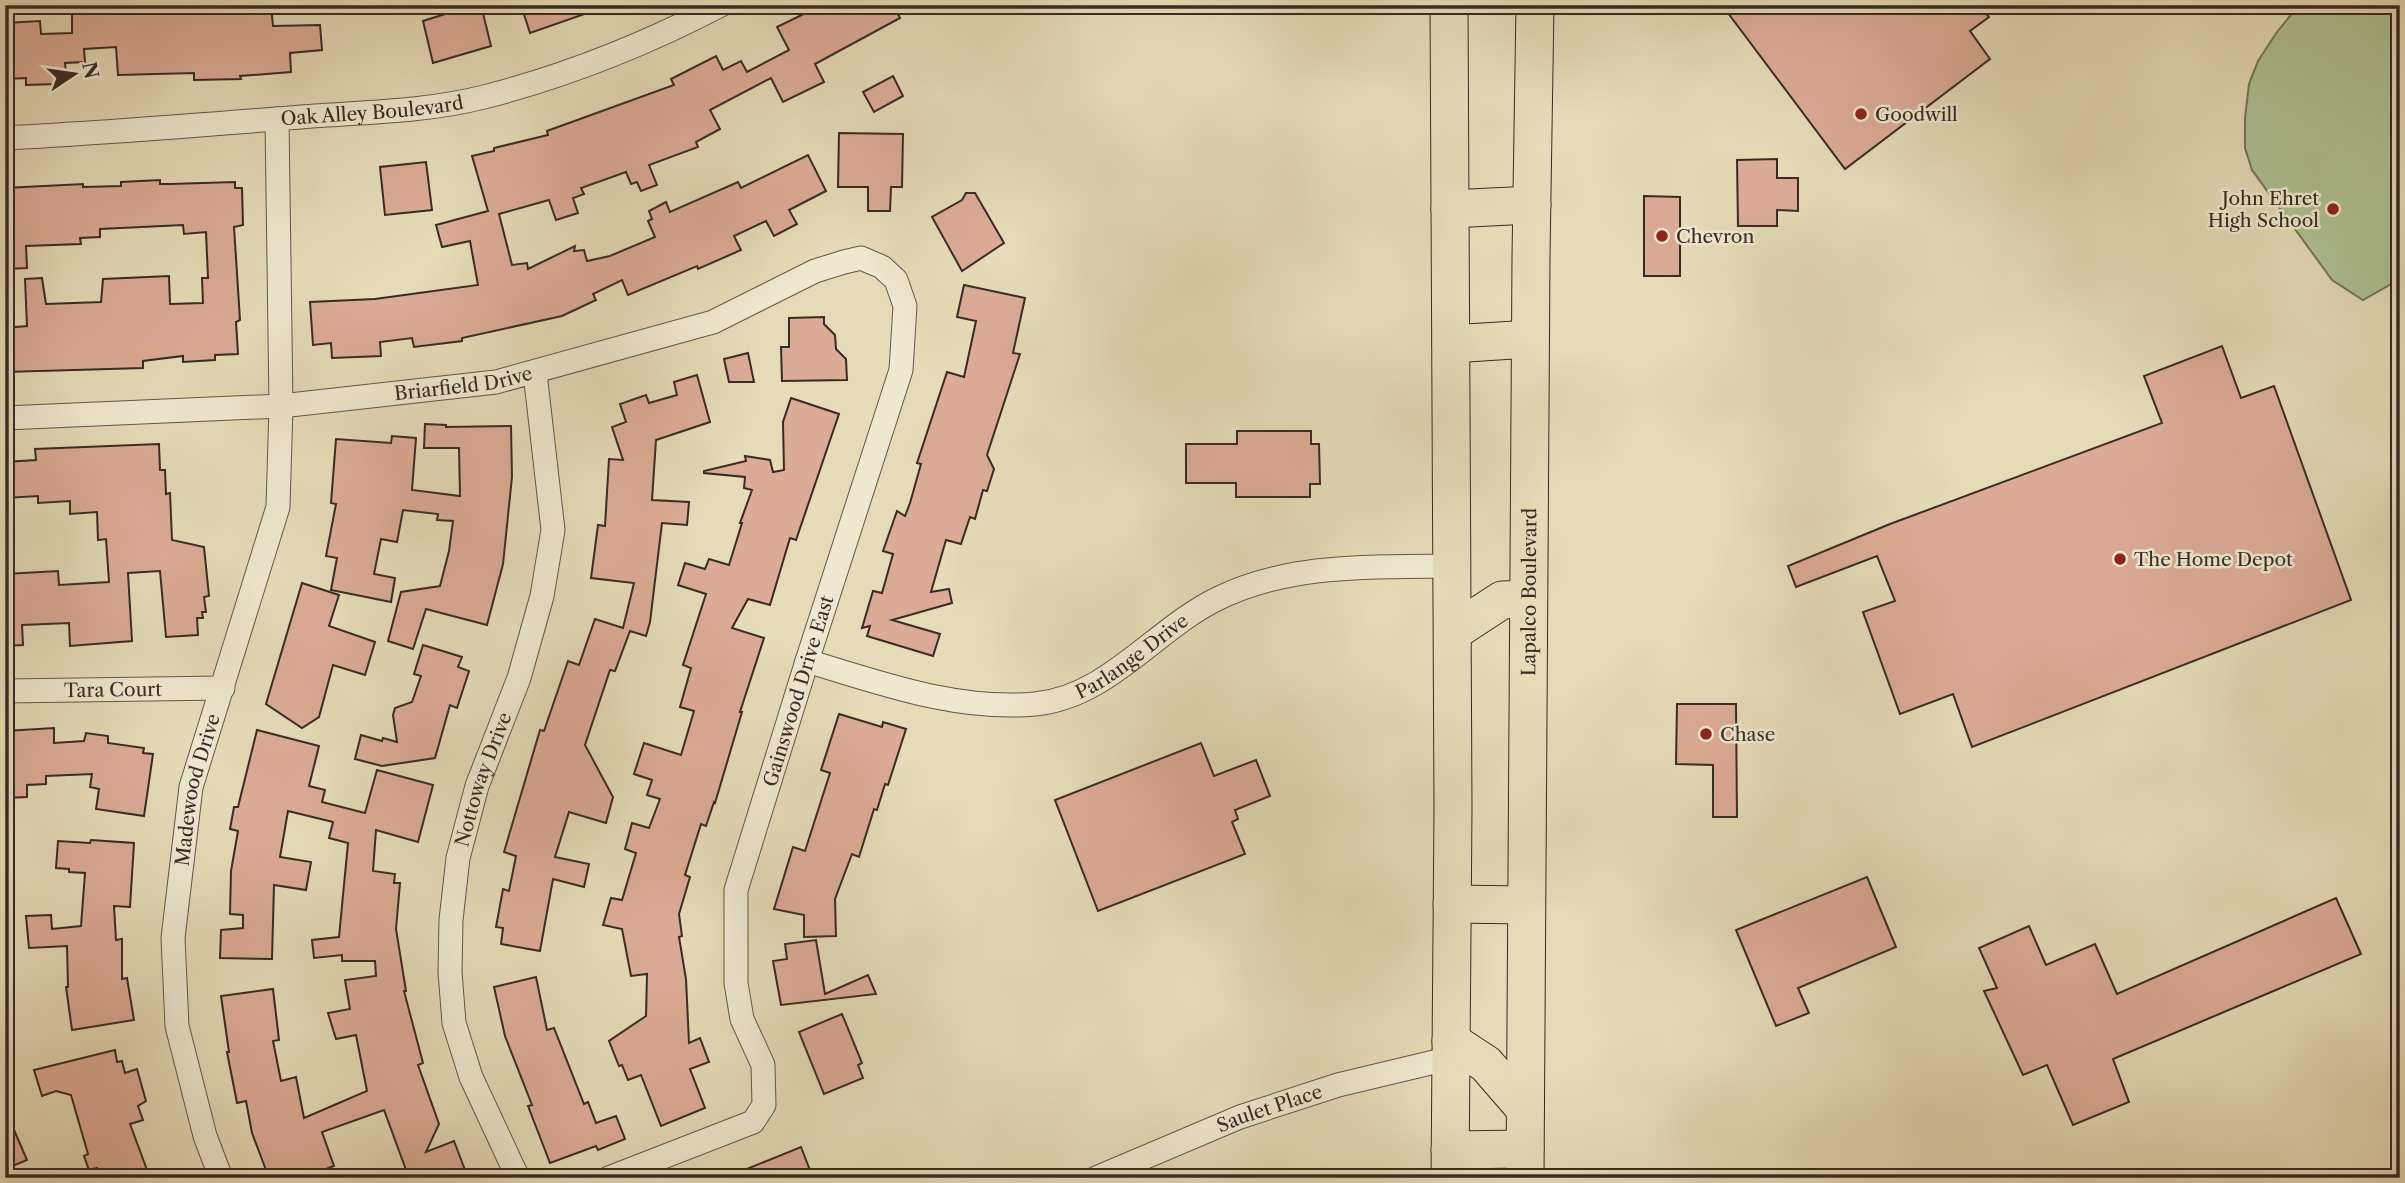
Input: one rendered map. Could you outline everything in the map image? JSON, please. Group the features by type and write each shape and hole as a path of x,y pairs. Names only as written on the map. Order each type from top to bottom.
{"main road":[{"path":"1449,5 1453,632 1450,1164 1525,1163"},
{"name":"Lapalco Boulevard","path":"1525,1163 1530,339 1535,5"},
{"path":"1450,209 1532,205"},
{"path":"1451,344 1530,339"},
{"path":"1453,632 1502,600 1528,599"},
{"path":"1452,904 1526,905"},
{"path":"1451,1050 1486,1064 1525,1109"}],"street":[{"name":"Oak Alley Boulevard","path":"5,138 106,133 429,107 483,97 548,79 625,50 721,5"},
{"name":"Madewood Drive","path":"221,1178 205,1136 177,1026 173,938 191,787 278,507 281,406 276,119"},
{"name":"Briarfield Drive","path":"5,418 281,406 496,382 713,323 815,271 844,262 861,258 882,267 896,280"},
{"name":"Gainswood Drive East","path":"609,1178 752,1122 764,1105 763,1065 742,1019 736,983 736,890 901,370 905,306 896,280"},
{"name":"Nottoway Drive","path":"519,1178 471,1077 454,1023 450,972 451,920 458,858 477,786 519,678 542,596 553,530 536,373"},
{"name":"Parlange Drive","path":"807,661 921,695 988,705 1036,704 1064,698 1094,685 1126,664 1178,622 1217,599 1263,582 1310,571 1366,566 1451,566"},
{"name":"Tara Court","path":"5,691 223,688"},
{"name":"Saulet Place","path":"1096,1178 1240,1116 1451,1050"}],"green space":[{"name":"John Ehret High School","path":"2299,5 2400,5 2400,279 2363,300 2332,280 2252,170 2245,148 2249,84 2258,61"}],"building":[{"path":"168,5 271,5 273,26 320,25 322,50 290,53 291,72 240,76 241,79 194,80 194,73 118,75 116,47 84,49 85,62 65,63 66,74 56,75 56,84 26,85 26,78 5,79 5,23 40,21 41,34 72,33 72,13 168,11"},
{"path":"460,5 481,5 491,46 433,63 423,21 461,9"},
{"path":"521,5 601,5 602,8 530,33"},
{"path":"822,5 893,5 900,18 815,64 824,82 783,102 771,78 710,110 720,129 696,142 698,147 649,165 657,185 641,191 637,182 631,184 626,172 581,188 584,194 573,198 578,213 556,220 549,200 499,214 512,265 527,263 528,269 575,246 574,251 584,250 587,261 610,256 655,237 648,221 652,219 649,211 666,202 670,212 738,182 741,188 808,155 826,191 789,210 797,224 774,236 766,221 734,236 741,250 698,269 697,266 628,295 622,280 593,294 596,300 562,316 462,338 462,341 414,347 412,338 380,342 381,356 332,358 331,343 313,345 310,302 375,299 478,285 470,241 442,247 436,225 488,211 472,156 548,135 547,131 674,85 671,79 716,56 723,70 741,61 747,72 789,50 777,27"},
{"name":"Goodwill","path":"1722,5 1979,5 1989,17 1970,31 1990,59 1845,169"},
{"path":"893,76 903,96 874,112 863,92"},
{"path":"839,133 903,134 902,187 891,187 890,211 868,211 868,187 838,187"},
{"path":"1777,159 1777,178 1798,178 1798,211 1777,210 1777,226 1738,226 1737,160"},
{"path":"426,162 432,210 385,215 380,167"},
{"path":"160,180 160,184 235,182 235,188 242,188 243,225 234,227 240,320 236,322 238,354 215,355 215,360 183,362 183,356 143,361 143,368 5,372 5,328 27,326 25,279 42,278 46,304 101,302 103,279 169,276 170,304 203,303 202,278 208,278 206,232 184,234 183,225 100,229 100,237 80,238 81,244 26,246 27,268 5,269 5,188 83,184 83,187 121,186 121,182"},
{"path":"966,193 975,193 1004,243 962,271 932,217 962,200"},
{"name":"Chevron","path":"1644,196 1680,197 1680,276 1644,276"},
{"path":"964,285 1025,298 1013,353 1020,354 987,455 994,469 987,491 983,490 975,519 970,517 961,544 946,540 931,592 949,589 952,603 892,620 940,634 933,656 867,636 870,626 862,628 873,591 882,593 893,554 883,551 897,511 905,516 910,503 921,464 917,463 947,372 964,377 976,321 957,317"},
{"path":"824,317 824,324 835,335 836,349 846,359 847,380 782,381 781,347 789,347 789,318"},
{"name":"The Home Depot","path":"2222,346 2241,398 2274,386 2351,600 1972,747 1953,694 1900,714 1863,612 1895,601 1877,556 1796,587 1788,566 1890,524 2162,423 2144,376"},
{"path":"748,353 754,382 729,382 724,359"},
{"path":"697,375 710,422 656,440 652,500 689,502 687,525 662,523 646,636 630,631 615,671 610,670 585,745 613,797 606,823 569,812 555,857 589,864 584,887 553,879 540,951 501,944 503,928 496,927 503,889 509,891 516,856 504,852 540,730 544,731 568,661 579,665 595,619 623,628 634,583 591,578 598,525 605,526 609,459 623,460 612,427 626,422 620,404 646,395 649,403 677,395 674,382"},
{"path":"791,398 839,414 796,540 790,538 770,605 748,599 732,628 764,638 715,803 706,826 701,824 685,875 690,877 679,914 689,1043 700,1038 709,1062 690,1069 705,1108 661,1126 641,1075 628,1080 609,1041 646,1016 647,974 631,976 622,929 603,925 611,898 622,900 636,853 625,849 632,823 649,828 660,799 647,795 652,780 634,774 644,743 681,755 694,711 680,707 691,668 683,665 706,594 678,585 685,563 705,569 709,559 729,565 752,490 744,488 745,477 704,471 746,461 745,456 770,460 773,472 784,470 783,422"},
{"path":"425,424 446,427 511,426 512,477 503,564 487,625 426,609 413,649 388,641 401,592 440,586 453,521 437,520 438,514 403,510 397,542 381,539 374,574 395,578 391,602 331,590 337,558 326,556 336,504 331,503 336,439 391,443 392,436 416,438 412,490 460,496 459,448 424,448"},
{"path":"1237,431 1311,431 1311,444 1319,444 1320,484 1310,484 1310,497 1236,497 1236,483 1186,483 1186,444 1237,444"},
{"path":"159,444 160,470 165,470 166,494 170,493 172,540 204,547 209,596 204,597 206,612 202,612 203,618 197,618 198,635 166,637 160,571 128,573 132,641 70,646 69,623 22,625 23,645 5,646 5,574 58,571 59,585 109,582 106,539 98,540 97,512 70,514 70,501 38,503 38,496 5,498 5,462 36,460 35,449"},
{"path":"302,583 339,595 329,626 375,642 365,675 333,665 319,717 302,728 266,704"},
{"path":"423,645 462,657 458,667 469,671 457,708 450,705 435,758 382,766 355,759 361,735 397,742 393,715 395,708 412,702 421,676 414,674"},
{"name":"Chase","path":"1677,704 1736,704 1737,817 1713,817 1713,765 1676,764"},
{"path":"839,714 882,727 883,722 906,729 888,785 885,784 877,810 874,809 859,857 852,854 835,899 836,936 804,937 804,915 774,909 793,847 805,851 830,773 821,770"},
{"path":"54,728 54,743 84,741 86,733 108,736 108,743 144,748 143,753 153,754 144,816 96,809 99,789 90,787 92,774 46,776 46,784 27,785 27,797 7,798 5,731"},
{"path":"257,730 319,746 309,786 325,790 322,802 365,813 377,770 433,785 418,842 376,830 373,871 395,874 394,883 400,883 396,929 404,991 423,1063 418,1065 439,1124 426,1152 454,1141 468,1178 409,1178 384,1110 322,1132 334,1166 302,1178 269,1178 252,1133 246,1101 237,1103 227,1052 221,996 273,989 279,1040 273,1041 281,1081 296,1077 304,1118 367,1091 356,1035 336,1039 328,1013 350,1009 345,980 376,976 375,961 342,961 342,955 314,958 312,940 339,937 348,843 329,838 333,822 288,811 280,857 311,862 306,890 274,885 272,959 220,958 221,930 243,928 243,915 230,914 231,871 238,831 230,829"},
{"path":"1201,743 1214,776 1256,760 1270,796 1235,810 1238,819 1232,822 1245,854 1098,911 1055,800"},
{"path":"91,840 134,843 130,907 114,906 116,940 122,939 122,979 127,978 134,1020 72,1030 66,987 67,946 29,948 26,916 51,915 52,929 81,926 85,873 56,868 58,841 90,843"},
{"path":"1867,877 1896,947 1798,988 1809,1013 1776,1026 1736,930"},
{"path":"2336,898 2361,954 2113,1059 2129,1102 2073,1125 2047,1065 2023,1075 1984,991 1997,988 1979,948 2029,926 2046,965 2095,944 2117,994"},
{"path":"816,940 825,994 868,975 876,994 781,1005 773,961 787,959 785,944"},
{"path":"536,977 547,1030 554,1028 584,1104 588,1102 596,1123 616,1116 625,1139 598,1150 596,1146 550,1163 528,1106 532,1105 505,1036 494,987"},
{"path":"842,1014 862,1063 858,1065 863,1078 824,1094 799,1032"},
{"path":"115,1050 117,1062 122,1061 125,1073 137,1069 146,1101 138,1106 143,1120 130,1124 150,1178 101,1178 97,1168 89,1170 84,1156 88,1154 71,1095 56,1091 42,1096 34,1070"},
{"path":"5,1109 27,1160 5,1169"},
{"path":"801,1147 813,1178 727,1178 727,1177"}],"place":[{"name":"Goodwill","path":"1861,114"},
{"name":"John Ehret High School","path":"2333,209"},
{"name":"Chevron","path":"1662,236"},
{"name":"The Home Depot","path":"2120,559"},
{"name":"Chase","path":"1706,734"}]}
